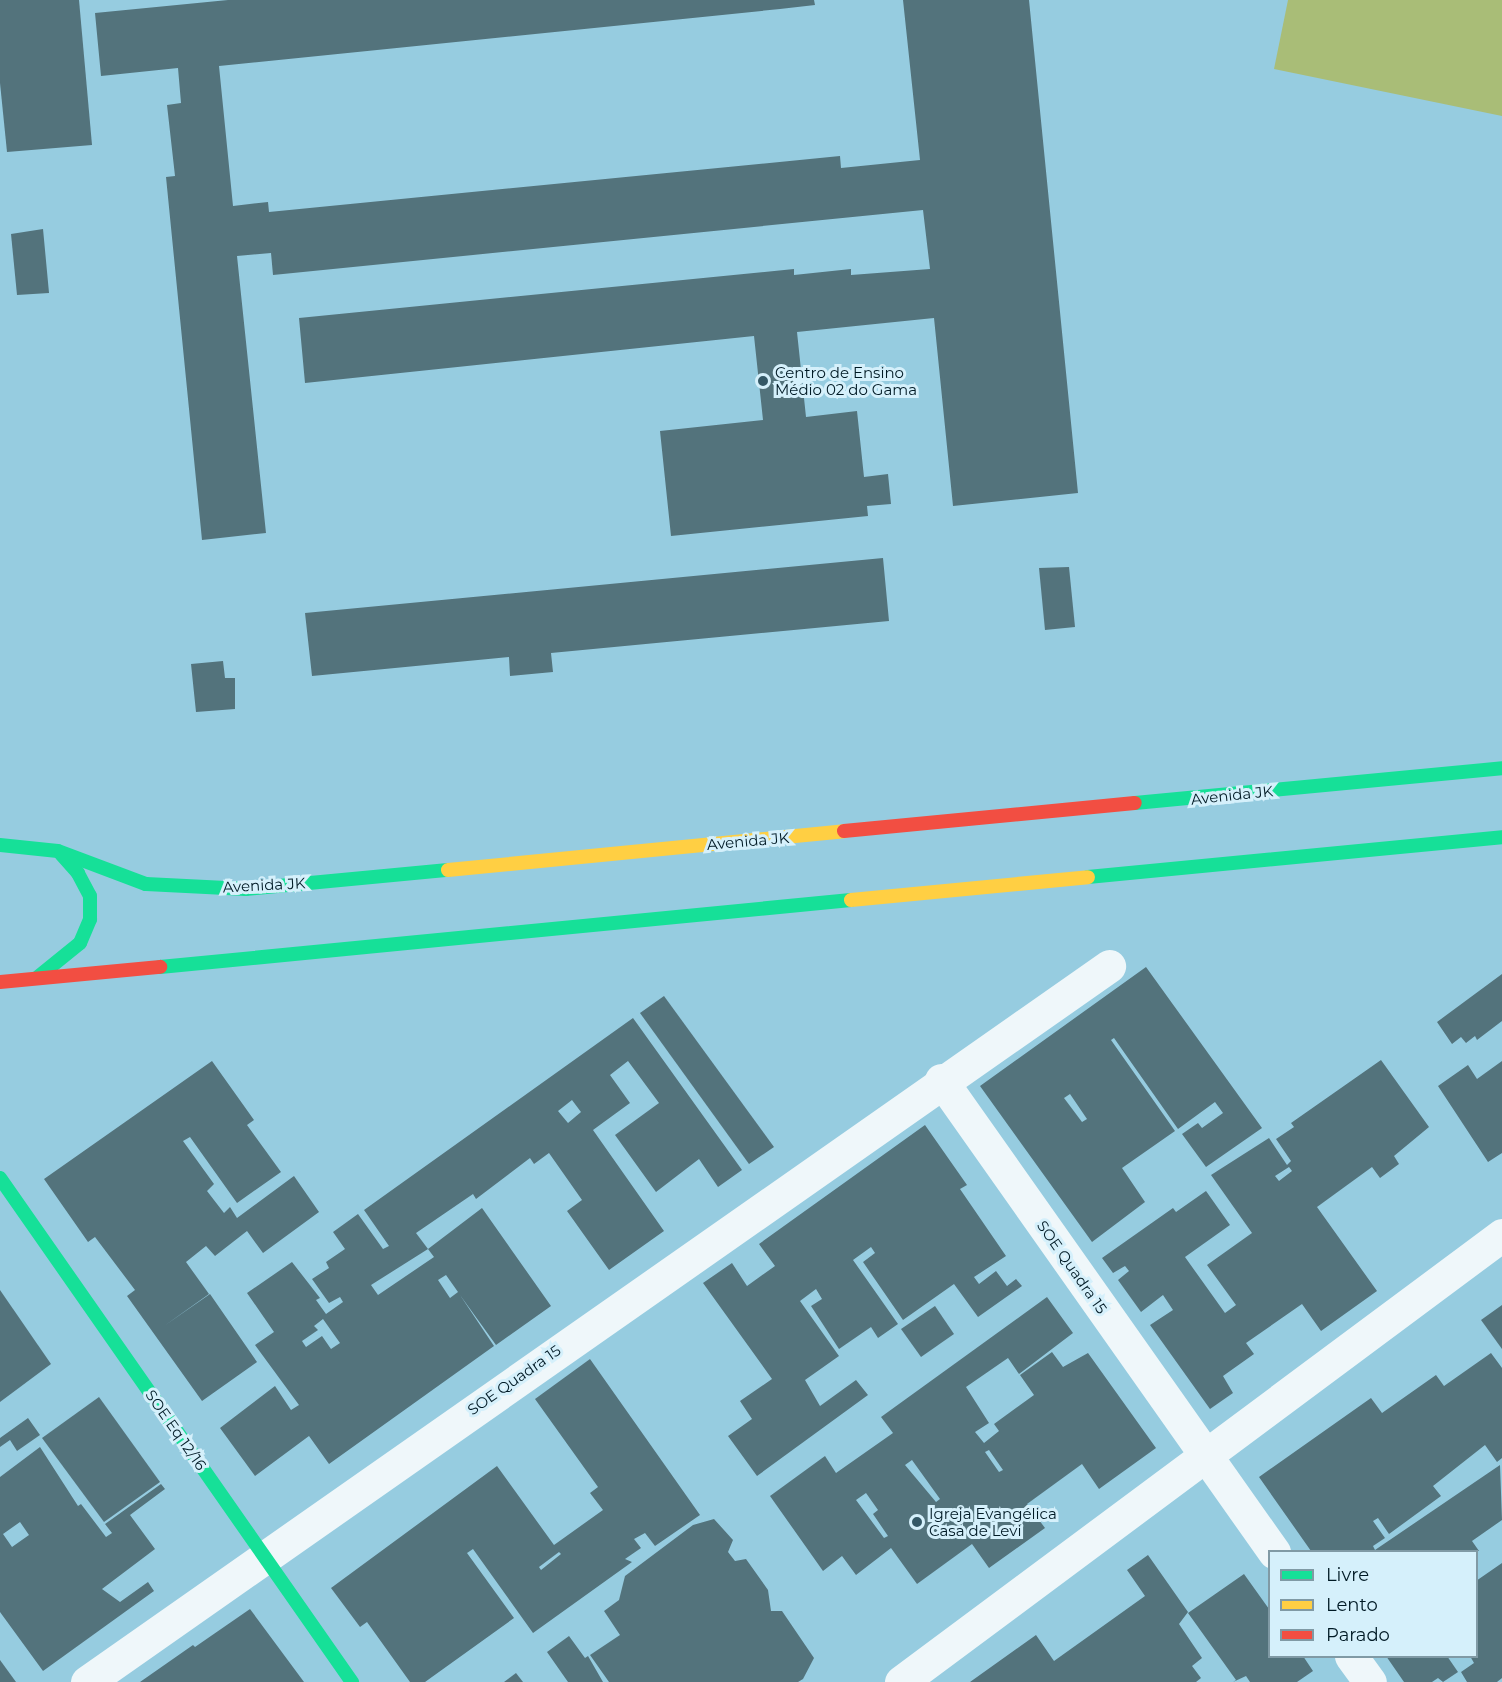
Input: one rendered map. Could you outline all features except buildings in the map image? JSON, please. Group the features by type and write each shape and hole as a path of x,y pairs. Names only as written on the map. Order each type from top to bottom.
{"main road":[{"name":"Avenida JK","path":"0,845 58,851 106,873 146,884 246,889 1502,768"},
{"path":"0,982 1502,837"},
{"path":"38,977 80,944 90,919 90,896 78,873 58,851"},
{"name":"SOE Eq 12/16","path":"0,1178 352,1682"}],"street":[{"name":"SOE Quadra 15","path":"87,1682 941,1080 1109,966"},
{"name":"SOE Quadra 15","path":"941,1080 1203,1454 1273,1550"},
{"path":"901,1682 1203,1454 1502,1235"},
{"path":"1352,1658 1370,1682"}],"green space":[{"path":"1288,0 1502,0 1502,116 1274,69"}],"traffic: fast":[{"path":"1135,803 1502,768"},
{"path":"1088,877 1502,837"},
{"path":"0,845 58,851 146,884 246,889 448,870"},
{"path":"38,977 80,943 90,919 90,896 78,873 61,854"},
{"path":"160,967 851,900"},
{"path":"0,1178 352,1682"}],"traffic: slow":[{"path":"448,870 844,831"},
{"path":"851,900 1088,877"}],"traffic: jam":[{"path":"844,831 1135,803"},
{"path":"0,982 160,967"}],"place":[{"name":"Centro de Ensino Médio 02 do Gama","path":"763,381"},
{"name":"Igreja Evangélica Casa de Levi","path":"917,1522"}]}
